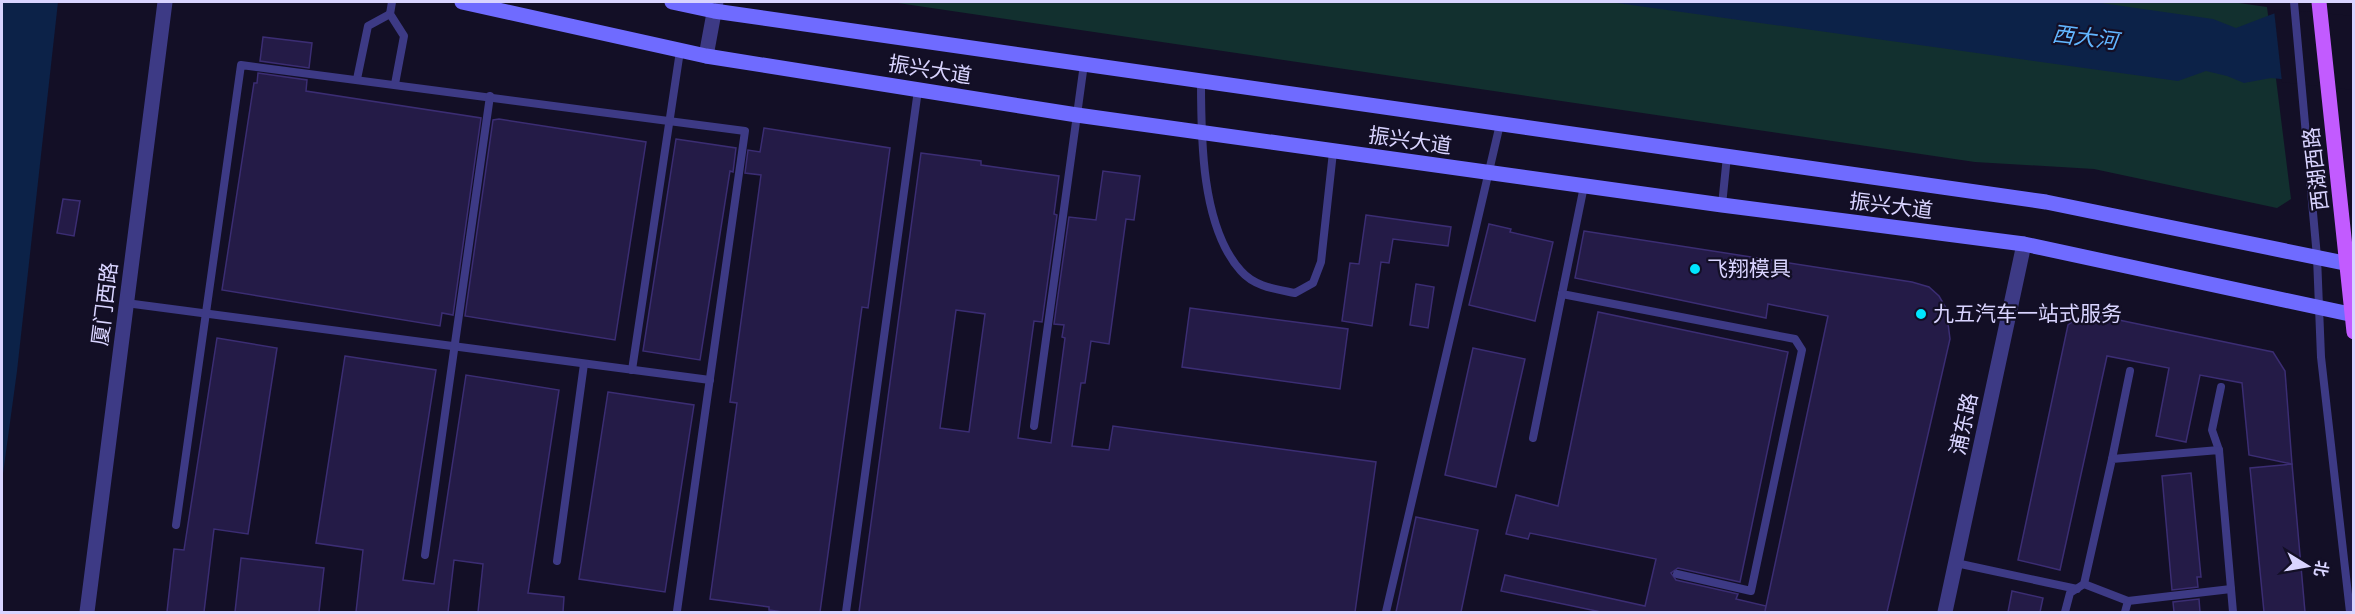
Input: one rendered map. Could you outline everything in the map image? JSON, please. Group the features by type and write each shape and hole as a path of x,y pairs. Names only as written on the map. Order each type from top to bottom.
{"main road":[{"name":"振兴大道","path":"462,2 706,57 1077,115 1722,205 2024,244 2353,315"},
{"name":"振兴大道","path":"672,2 715,6 1084,64 2046,202 2351,264"},
{"name":"西湖西路","path":"2319,2 2351,264 2354,332"}],"street":[{"name":"厦门西路","path":"87,612 165,2"},
{"path":"706,57 715,6"},
{"name":"浦东路","path":"1945,612 2024,244"}],"lane":[{"path":"392,2 390,14 404,36 395,84"},
{"path":"2294,2 2317,257 2321,357 2350,612"},
{"path":"357,79 368,26 390,14"},
{"path":"632,370 680,51"},
{"path":"1034,426 1084,64"},
{"path":"177,525 241,65 745,131 677,611"},
{"path":"1201,81 1201,134 1210,206 1224,243 1241,272 1264,287 1295,293 1312,283 1321,262 1333,152"},
{"path":"846,612 918,90"},
{"path":"425,555 490,96"},
{"path":"1386,612 1500,124"},
{"path":"1722,205 1727,156"},
{"path":"1533,438 1584,186"},
{"path":"1562,294 1795,339 1802,350 1751,591 1677,574"},
{"path":"126,303 710,380"},
{"path":"557,561 584,364"},
{"path":"2065,612 2070,593 2080,586 2112,459 2130,371"},
{"path":"2221,387 2212,430 2219,450 2233,612"},
{"path":"2112,459 2219,450"},
{"path":"1956,563 2080,586 2128,601 2231,589"},
{"path":"2126,612 2128,601"}],"green space":[{"path":"891,2 2232,2 2267,7 2291,199 2277,208 2094,169 1975,162"}],"water":[{"path":"2,2 58,2 17,371 2,481"},
{"name":"西大河","path":"1610,2 2094,2 2213,19 2236,28 2278,12 2353,87 2271,78 2244,83 2206,71 2178,81"}],"pier":[{"path":"2274,10 2354,16 2354,90 2282,82"}],"building":[{"path":"263,37 312,43 309,68 260,61"},
{"path":"258,73 307,80 306,91 481,118 453,315 442,313 440,326 222,290 254,83 257,83"},
{"path":"499,119 646,142 615,340 465,316 493,120"},
{"path":"764,128 890,148 868,308 862,307 820,612 783,612 769,610 769,607 710,599 737,403 730,402 761,175 745,173 748,150 760,152"},
{"path":"676,139 736,148 733,172 730,171 700,360 643,351"},
{"path":"921,153 981,161 981,165 1059,176 1054,214 1057,215 1042,322 1034,321 1018,438 1051,443 1065,338 1062,337 1064,325 1054,324 1069,217 1096,220 1103,171 1140,176 1134,220 1126,219 1109,344 1091,341 1085,383 1081,383 1072,446 1109,450 1113,426 1376,462 1355,612 859,612","holes":["956,310 985,314 969,432 940,428"]},
{"path":"63,199 80,201 74,236 57,233"},
{"path":"1366,215 1451,227 1448,246 1393,239 1389,263 1381,262 1372,326 1342,321 1350,263 1359,264"},
{"path":"1489,224 1511,229 1510,232 1553,242 1535,321 1469,305"},
{"path":"1584,231 1912,282 1929,287 1939,296 1946,308 1950,339 1887,612 1601,612 1501,591 1505,575 1645,606 1656,559 1530,533 1528,539 1506,534 1516,495 1558,506 1598,312 1788,352 1740,582 1678,568 1671,573 1676,580 1738,594 1736,599 1766,606 1765,611 1828,316 1768,304 1766,318 1575,278"},
{"path":"1416,284 1434,287 1428,328 1410,325"},
{"path":"1190,308 1348,329 1340,389 1182,367"},
{"path":"2085,313 2273,352 2285,371 2292,464 2249,455 2242,383 2200,375 2186,442 2156,436 2169,368 2107,356 2060,570 2018,560 2068,325"},
{"path":"217,338 277,348 248,534 214,529 204,612 167,612 174,549 184,550"},
{"path":"1473,348 1525,359 1496,487 1445,475"},
{"path":"345,356 436,370 403,580 434,584 466,375 559,390 528,593 564,597 563,612 478,612 483,564 454,560 448,612 356,612 363,550 316,543"},
{"path":"608,392 694,405 665,592 579,579"},
{"path":"2292,464 2305,612 2264,612 2250,468"},
{"path":"2191,473 2201,577 2197,577 2198,587 2172,590 2162,476"},
{"path":"1416,517 1478,530 1461,612 1396,612"},
{"path":"241,558 324,568 319,612 235,612"},
{"path":"2012,591 2043,598 2040,612 2008,612"},
{"path":"2199,599 2200,612 2174,612 2173,602"}],"place":[{"name":"飞翔模具","path":"1695,269"},
{"name":"九五汽车一站式服务","path":"1921,314"}]}
